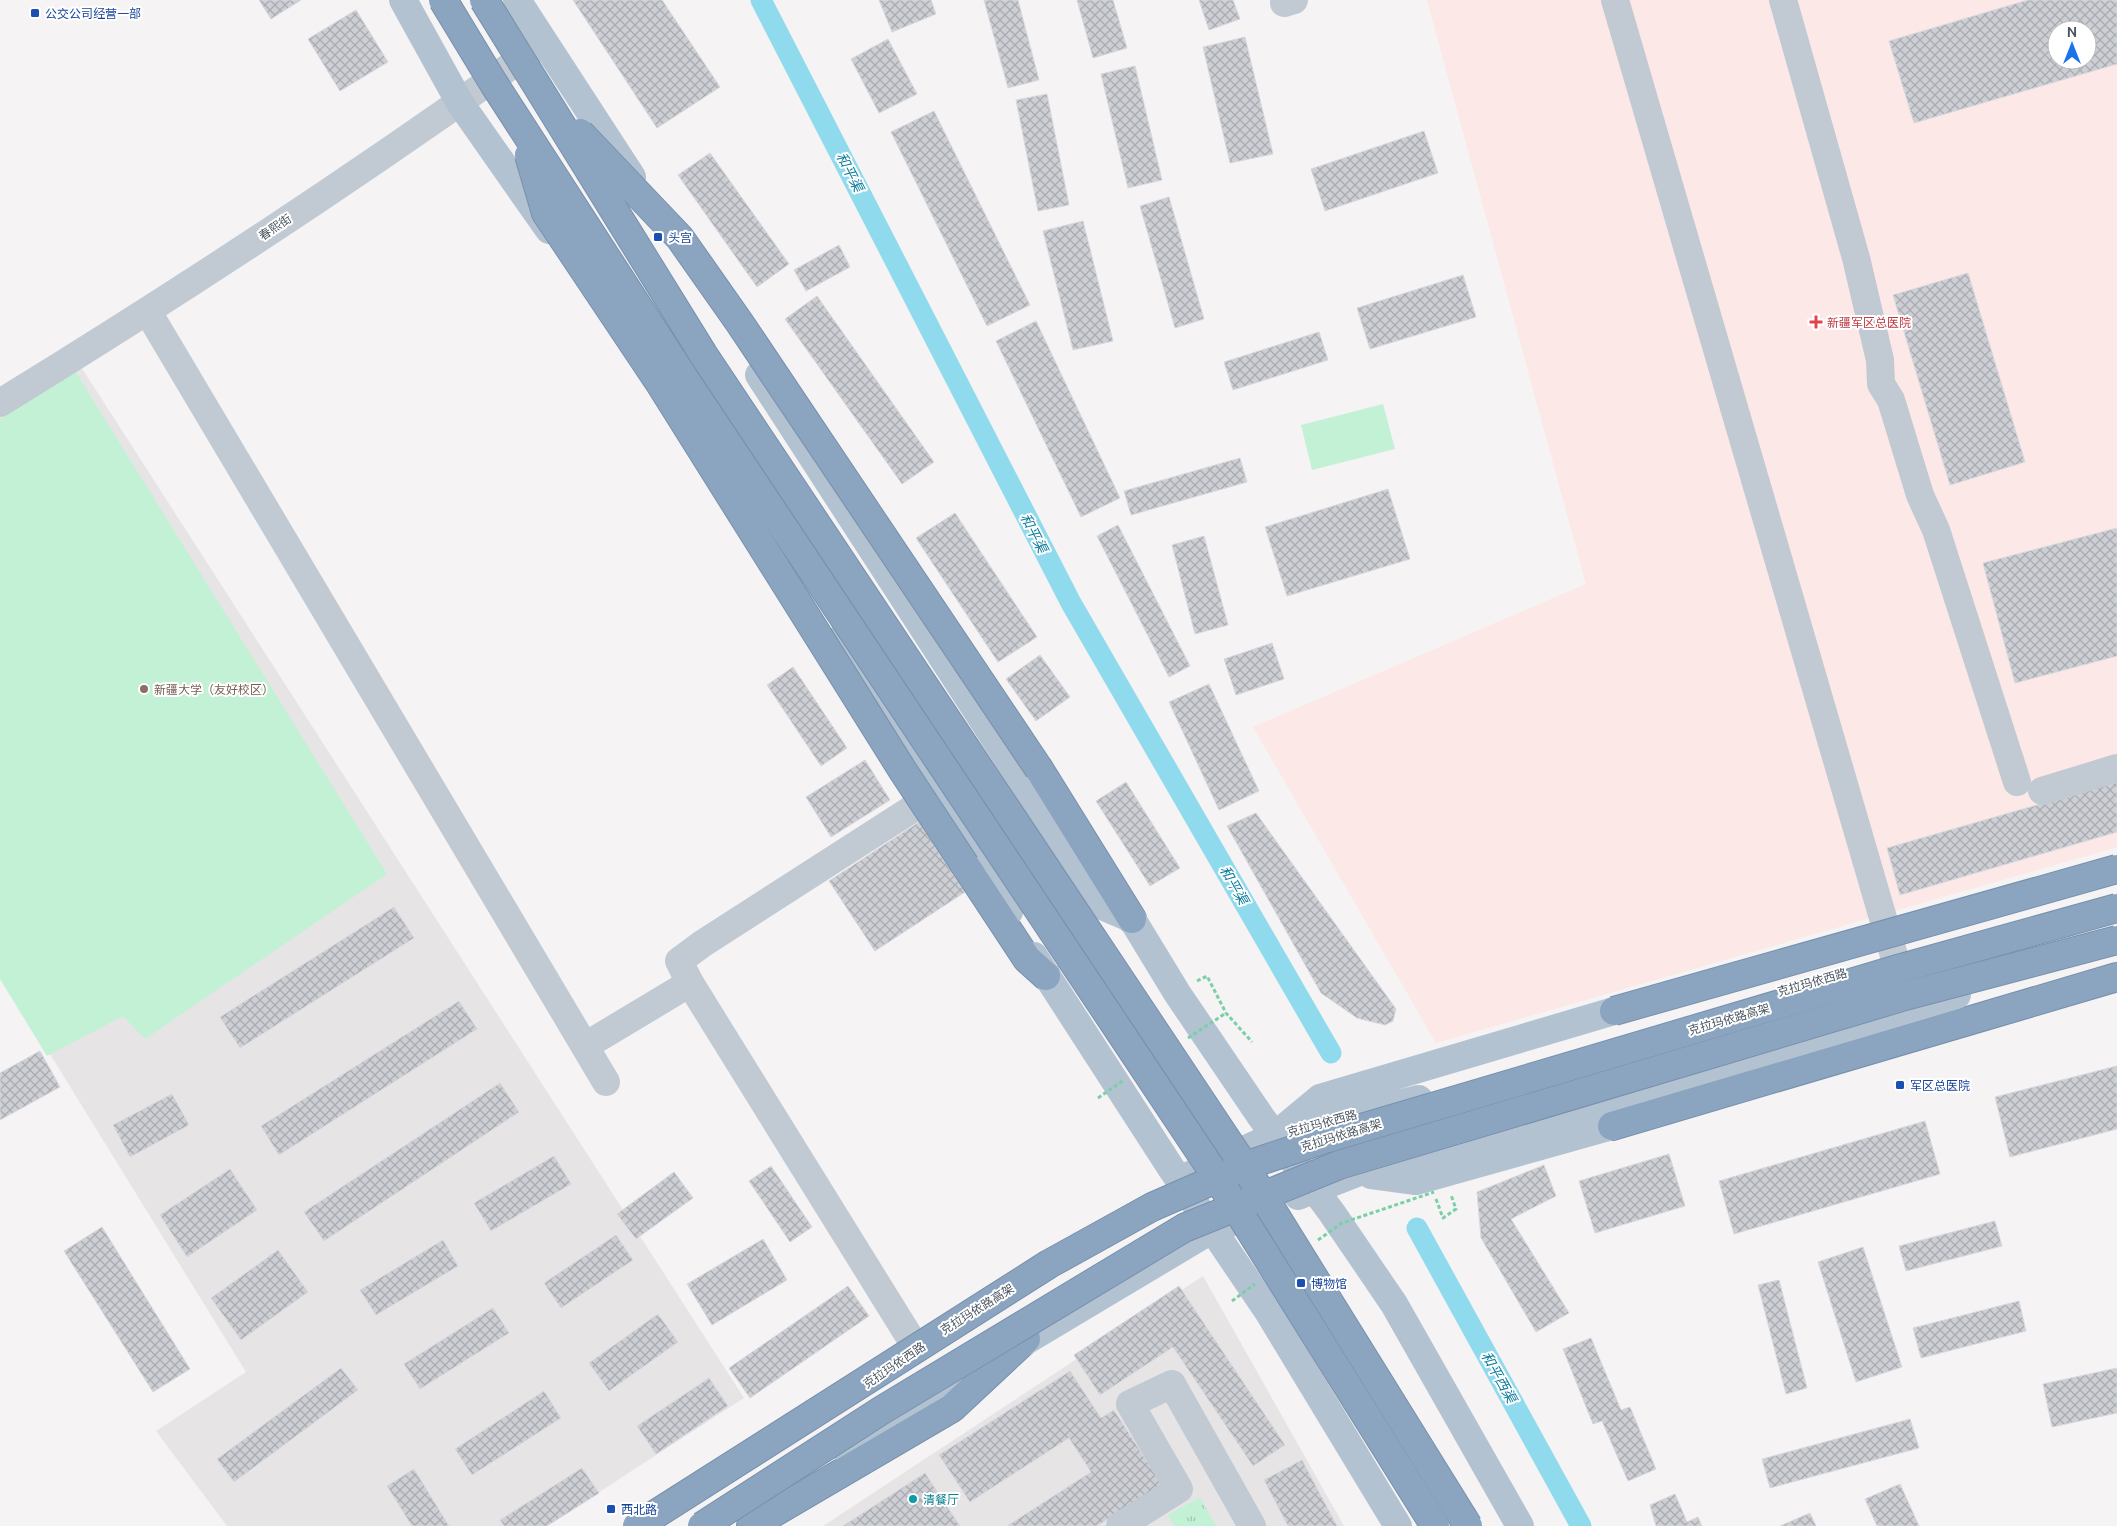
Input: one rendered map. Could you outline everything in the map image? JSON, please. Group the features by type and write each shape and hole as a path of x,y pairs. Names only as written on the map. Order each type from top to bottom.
{"highway":[{"path":"443,0 520,124 686,381 1220,1182 1435,1526"},
{"path":"484,0 703,354 1247,1170 1468,1526"},
{"path":"540,90 680,238 739,322 1039,769 1132,919"},
{"path":"520,124 546,213 661,385 903,771 1027,959 1046,976"},
{"path":"1614,1011 2117,869"},
{"name":"克拉玛依路高架","path":"638,1526 1049,1264 1152,1207 1248,1165 1337,1135 1879,975 2117,908"},
{"path":"702,1526 882,1410 1184,1228 1339,1165 1905,996 2117,940"},
{"path":"1612,1126 2117,977"},
{"path":"751,1526 952,1408 1026,1340"}],"main road":[{"path":"403,0 460,102 940,790 1046,976 1170,1168 1180,1179 1269,1313 1398,1526"},
{"path":"518,0 1104,907 1132,919 1177,992 1274,1136 1394,1304 1520,1526"},
{"name":"克拉玛依西路","path":"638,1526 845,1398 1108,1220 1180,1179 1274,1136 1302,1126 1458,1090 1781,991 2117,898"},
{"path":"720,1526 1213,1229 1357,1173 1414,1159 2117,947"},
{"path":"1274,1136 1320,1098 1614,1011"},
{"path":"1357,1173 1416,1181 1612,1126"}],"street":[{"path":"1615,0 1895,959 1912,1009"},
{"path":"1783,0 1856,258 1880,360 1881,384 1890,400 1920,495 1936,530 2017,782"},
{"name":"春熙街","path":"0,403 148,312 460,102 544,42"},
{"path":"148,312 606,1082"},
{"path":"2042,791 2117,768"},
{"path":"917,1349 690,983 679,961 702,944 940,790"},
{"path":"585,1046 690,983"},
{"path":"1120,1526 1179,1489 1130,1404 1172,1384 1252,1526"}],"path":[{"path":"1207,976 1226,1013 1252,1042"},
{"path":"1310,1245 1342,1223 1434,1192 1443,1218"},
{"path":"1232,1301 1263,1278"}],"shaded area":[{"name":"新疆军区总医院","path":"1427,0 2117,0 2117,847 1436,1043 1253,727 1586,584"},
{"name":"新疆大学（友好校区）","path":"74,356 744,1398 547,1526 227,1526 156,1431 246,1372 0,973 0,404"},
{"path":"1203,1276 1344,1526 823,1526"}],"green space":[{"path":"75,371 387,874 145,1039 123,1016 47,1056 0,979 0,419"},
{"path":"1383,404 1395,449 1312,470 1301,425"},
{"path":"1200,1497 1216,1526 1174,1526 1168,1515"}],"building":[{"path":"259,0 301,0 271,19"},
{"path":"573,0 662,0 720,87 657,128"},
{"path":"879,0 931,0 936,14 892,32"},
{"path":"984,0 1018,0 1039,80 1008,88"},
{"path":"1077,0 1113,0 1127,48 1093,58"},
{"path":"1199,0 1233,0 1240,19 1209,30"},
{"path":"2028,0 2117,0 2117,64 2097,70 2097,20 2047,20 2047,70 2096,70 1914,123 1889,41"},
{"path":"356,10 388,62 340,91 308,39"},
{"path":"1245,37 1273,154 1230,163 1203,47"},
{"path":"888,39 917,94 879,113 851,59"},
{"path":"1135,66 1162,180 1128,188 1101,74"},
{"path":"1047,94 1069,205 1038,211 1016,100"},
{"path":"934,111 1030,305 987,326 891,132"},
{"path":"1424,131 1438,173 1325,211 1311,169"},
{"path":"710,153 789,264 757,287 678,175"},
{"path":"1169,197 1204,319 1175,328 1140,206"},
{"path":"1083,221 1113,341 1073,350 1043,231"},
{"path":"839,245 850,267 806,291 794,270"},
{"path":"1968,273 2025,462 1950,485 1893,295"},
{"path":"1463,275 1476,317 1370,349 1357,308"},
{"path":"817,296 934,462 902,484 785,319"},
{"path":"1036,321 1120,498 1081,517 996,341"},
{"path":"1319,332 1328,360 1233,390 1224,362"},
{"path":"1240,458 1247,482 1131,515 1124,491"},
{"path":"1388,489 1410,559 1287,596 1265,527"},
{"path":"955,513 1037,637 998,662 916,538"},
{"path":"1118,525 1190,666 1169,677 1097,536"},
{"path":"2117,528 2117,656 2015,683 1983,563"},
{"path":"1204,536 1228,625 1195,634 1172,545"},
{"path":"1272,643 1284,679 1236,695 1224,659"},
{"path":"1040,655 1070,697 1036,721 1006,679"},
{"path":"793,667 847,748 821,766 767,685"},
{"path":"1209,684 1259,791 1219,810 1169,702"},
{"path":"865,760 890,800 831,837 806,797"},
{"path":"1126,782 1180,868 1150,886 1096,801"},
{"path":"2117,782 2117,832 1900,895 1887,848"},
{"path":"1256,813 1396,1009 1393,1021 1385,1025 1357,1018 1321,993 1227,826"},
{"path":"919,822 965,892 875,951 829,881"},
{"path":"394,907 414,938 240,1048 220,1017"},
{"path":"459,1001 477,1029 279,1155 261,1126"},
{"path":"40,1051 60,1087 0,1120 0,1073"},
{"path":"2117,1066 2117,1129 2010,1157 1995,1097"},
{"path":"500,1083 519,1112 324,1241 304,1212"},
{"path":"172,1094 189,1125 130,1157 113,1125"},
{"path":"1925,1121 1940,1174 1734,1234 1719,1181"},
{"path":"1669,1154 1685,1206 1595,1233 1579,1181"},
{"path":"554,1156 571,1184 491,1231 474,1203"},
{"path":"1544,1165 1556,1196 1511,1219 1569,1313 1536,1332 1481,1238 1477,1192"},
{"path":"771,1166 812,1227 790,1242 749,1181"},
{"path":"230,1169 257,1210 187,1257 160,1215"},
{"path":"674,1172 693,1198 636,1239 617,1214"},
{"path":"1995,1221 2002,1246 1906,1271 1899,1246"},
{"path":"102,1227 190,1369 153,1392 64,1251"},
{"path":"616,1235 633,1260 561,1308 544,1283"},
{"path":"763,1239 787,1280 712,1325 687,1284"},
{"path":"443,1240 458,1266 376,1315 360,1290"},
{"path":"1863,1247 1902,1367 1856,1382 1818,1262"},
{"path":"278,1250 308,1292 241,1340 211,1298"},
{"path":"1779,1280 1807,1388 1786,1394 1758,1285"},
{"path":"848,1286 869,1316 750,1398 729,1368"},
{"path":"1179,1286 1285,1445 1253,1466 1173,1347 1100,1395 1074,1355"},
{"path":"2019,1301 2026,1331 1921,1358 1913,1328"},
{"path":"493,1308 509,1333 420,1389 404,1364"},
{"path":"658,1314 678,1342 609,1391 589,1363"},
{"path":"1591,1338 1621,1410 1630,1407 1656,1469 1628,1481 1602,1421 1593,1424 1563,1349"},
{"path":"341,1368 358,1390 234,1482 217,1459"},
{"path":"2117,1368 2117,1413 2052,1427 2043,1384"},
{"path":"1070,1371 1101,1418 1114,1410 1162,1485 1097,1526 1007,1526 1091,1472 1069,1438 970,1502 939,1455"},
{"path":"709,1378 728,1406 656,1454 637,1426"},
{"path":"544,1391 561,1418 472,1475 455,1449"},
{"path":"1910,1419 1919,1448 1770,1488 1762,1459"},
{"path":"1302,1460 1337,1526 1288,1526 1264,1480"},
{"path":"582,1468 599,1493 547,1526 504,1526 500,1520"},
{"path":"414,1469 449,1526 412,1526 387,1486"},
{"name":"清餐厅","path":"925,1473 960,1526 843,1526"},
{"path":"1900,1484 1919,1526 1877,1526 1865,1499"},
{"path":"1675,1494 1687,1522 1698,1517 1702,1526 1656,1526 1650,1505"},
{"path":"1810,1513 1816,1526 1780,1526"}],"waterway":[{"name":"和平渠","path":"761,0 1071,603 1331,1053"},
{"name":"和平西渠","path":"1417,1228 1581,1526"}],"place":[{"name":"公交公司经营一部","path":"35,13"},
{"name":"头宫","path":"658,237"},
{"name":"新疆军区总医院","path":"1816,322"},
{"name":"新疆大学（友好校区）","path":"144,689"},
{"name":"军区总医院","path":"1900,1085"},
{"name":"博物馆","path":"1301,1283"},
{"name":"清餐厅","path":"913,1499"},
{"name":"西北路","path":"611,1509"}]}
